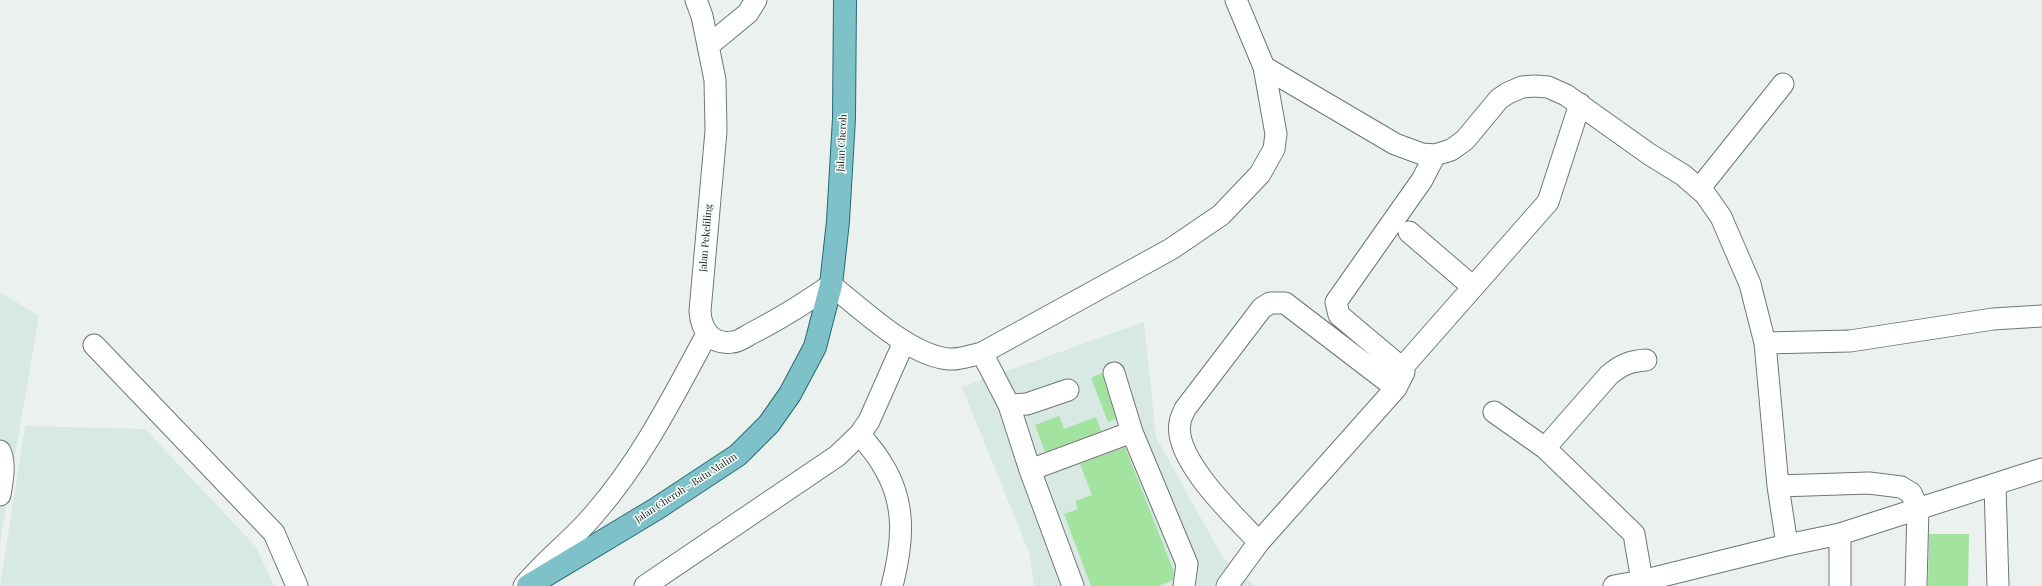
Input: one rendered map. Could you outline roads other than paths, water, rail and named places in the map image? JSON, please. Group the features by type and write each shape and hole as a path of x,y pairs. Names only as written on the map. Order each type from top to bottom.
{"main road":[{"name":"Jalan Cheroh","path":"831,285 838,221 844,118 845,0"},
{"name":"Jalan Cheroh - Batu Malim","path":"528,586 656,509 738,455 769,424 790,394 814,347 831,285"}],"street":[{"name":"Jalan Pekeliling","path":"696,0 715,80 716,131 700,311 700,323 707,334"},
{"path":"708,46 748,13 756,0"},
{"path":"524,586 540,566 596,513 624,477 665,411 707,334 721,343 734,342 784,317 831,285 904,342 941,358 951,359 982,353 1171,249 1221,215 1260,174 1274,149 1276,134 1264,67 1236,0"},
{"path":"1264,67 1394,144 1411,152 1435,155 1451,150 1465,140 1499,99 1522,87 1548,87 1566,94 1649,154 1683,175 1705,194 1720,217 1750,284 1766,343 1778,486 1787,545"},
{"path":"1699,189 1783,84"},
{"path":"1227,586 1259,542 1399,378 1473,287 1548,202 1580,104"},
{"path":"1399,378 1339,315 1336,302 1422,180 1435,155"},
{"path":"1409,232 1473,287"},
{"path":"1259,542 1207,487 1187,454 1180,432 1180,423 1185,409 1262,308 1270,303 1286,303 1399,378"},
{"path":"1766,343 1850,341 1993,319 2042,316"},
{"path":"646,586 837,456 860,434 869,421 904,342"},
{"path":"94,345 274,533 297,586"},
{"path":"982,353 1009,405 1030,470 1073,586"},
{"path":"1545,448 1609,375 1622,365 1632,361 1646,360"},
{"path":"1114,373 1132,432 1187,564 1184,586"},
{"path":"1009,405 1027,404 1068,390"},
{"path":"1494,412 1545,448 1634,534 1642,582"},
{"path":"1030,470 1132,432"},
{"path":"860,434 883,464 896,492 901,521 902,542 892,586"},
{"path":"0,451 3,457 3,479 0,495"},
{"path":"1614,586 1642,582 1787,545 1840,534 2042,469"},
{"path":"1778,486 1869,483 1887,484 1901,487 1912,493 1918,508 1916,586"},
{"path":"1995,485 1998,586"},
{"path":"1840,534 1840,586"}]}
